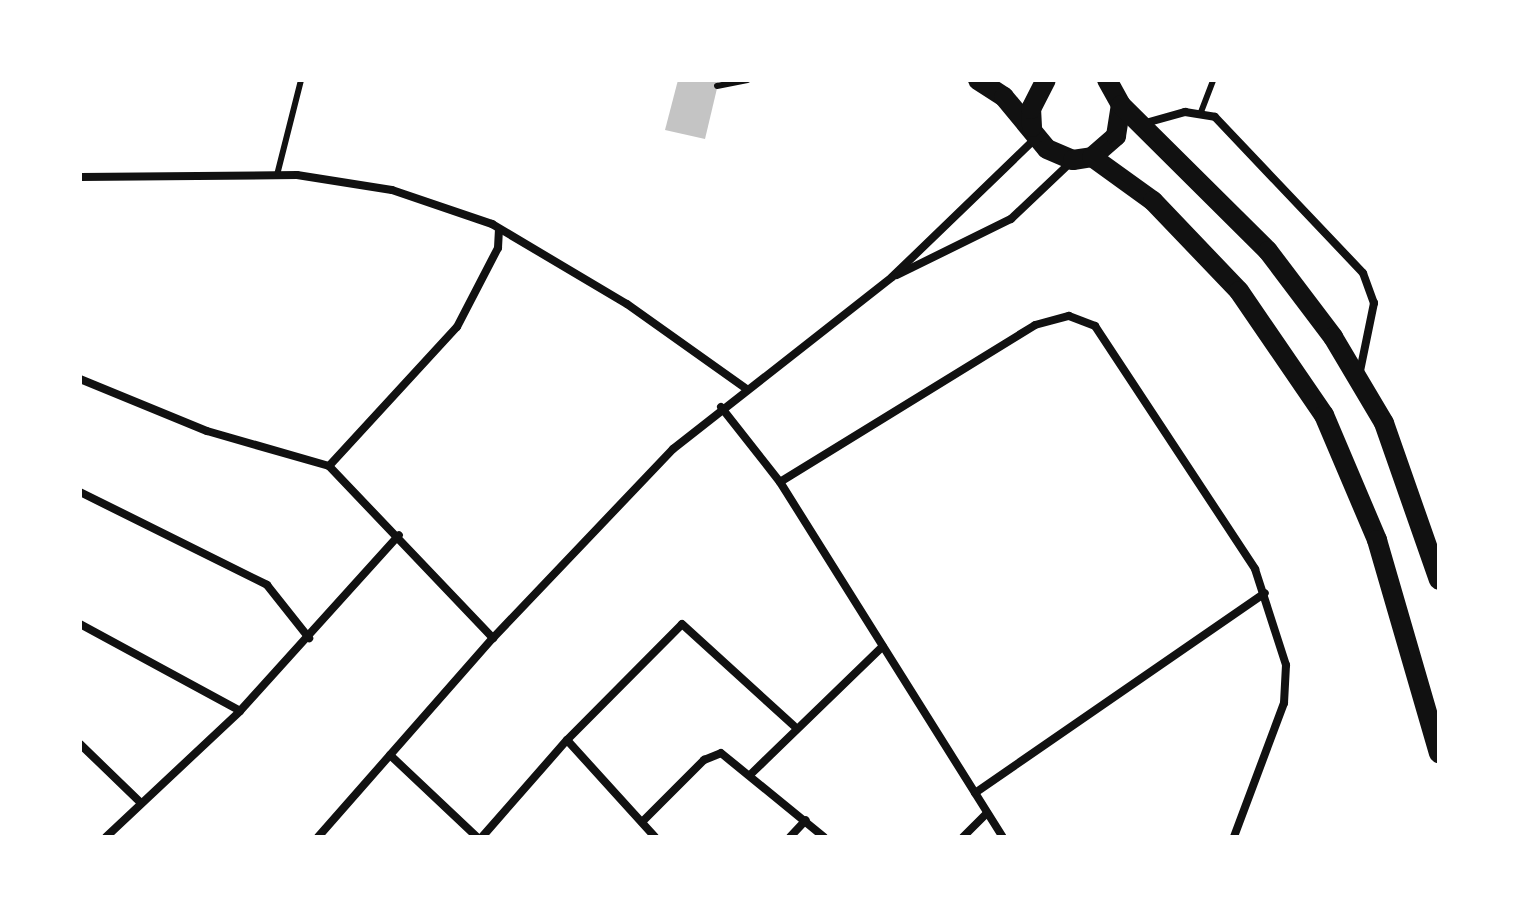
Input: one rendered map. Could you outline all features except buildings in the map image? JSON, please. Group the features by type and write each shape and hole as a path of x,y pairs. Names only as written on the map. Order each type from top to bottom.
{"highway":[{"path":"978,80 1034,132 1153,201 1239,291 1324,415 1377,540 1439,753"},
{"path":"1034,132 1031,109 1046,80"},
{"path":"1107,80 1121,105 1268,251 1359,377 1395,450 1439,580"},
{"path":"1083,158 1116,136 1121,105"}],"street":[{"path":"1141,124 1201,112 1240,136 1363,273 1374,303 1359,377"},
{"path":"318,837 493,638 721,407 892,277 1034,132"},
{"path":"892,277 1011,219 1083,158"},
{"path":"80,177 277,175 383,188 499,230 627,304 745,388"},
{"path":"329,466 457,327 498,248 499,230"},
{"path":"780,482 1035,325 1077,317 1103,334 1265,593 1287,691 1234,837"},
{"path":"80,379 207,431 329,466 399,535 493,638"},
{"path":"721,407 780,482 1003,837"},
{"path":"80,492 259,579 309,638"},
{"path":"106,837 240,711 399,535"},
{"path":"975,793 1265,593"},
{"path":"80,624 240,711"},
{"path":"390,755 480,837 567,740 682,624 794,726"},
{"path":"752,773 794,726 883,646"},
{"path":"567,740 655,837"},
{"path":"80,744 141,803"},
{"path":"642,822 712,754 729,755 824,837"},
{"path":"963,837 987,813"},
{"path":"790,837 806,820"}],"lane":[{"path":"277,175 301,80"},
{"path":"717,86 747,80"},
{"path":"1201,112 1213,80"}]}
